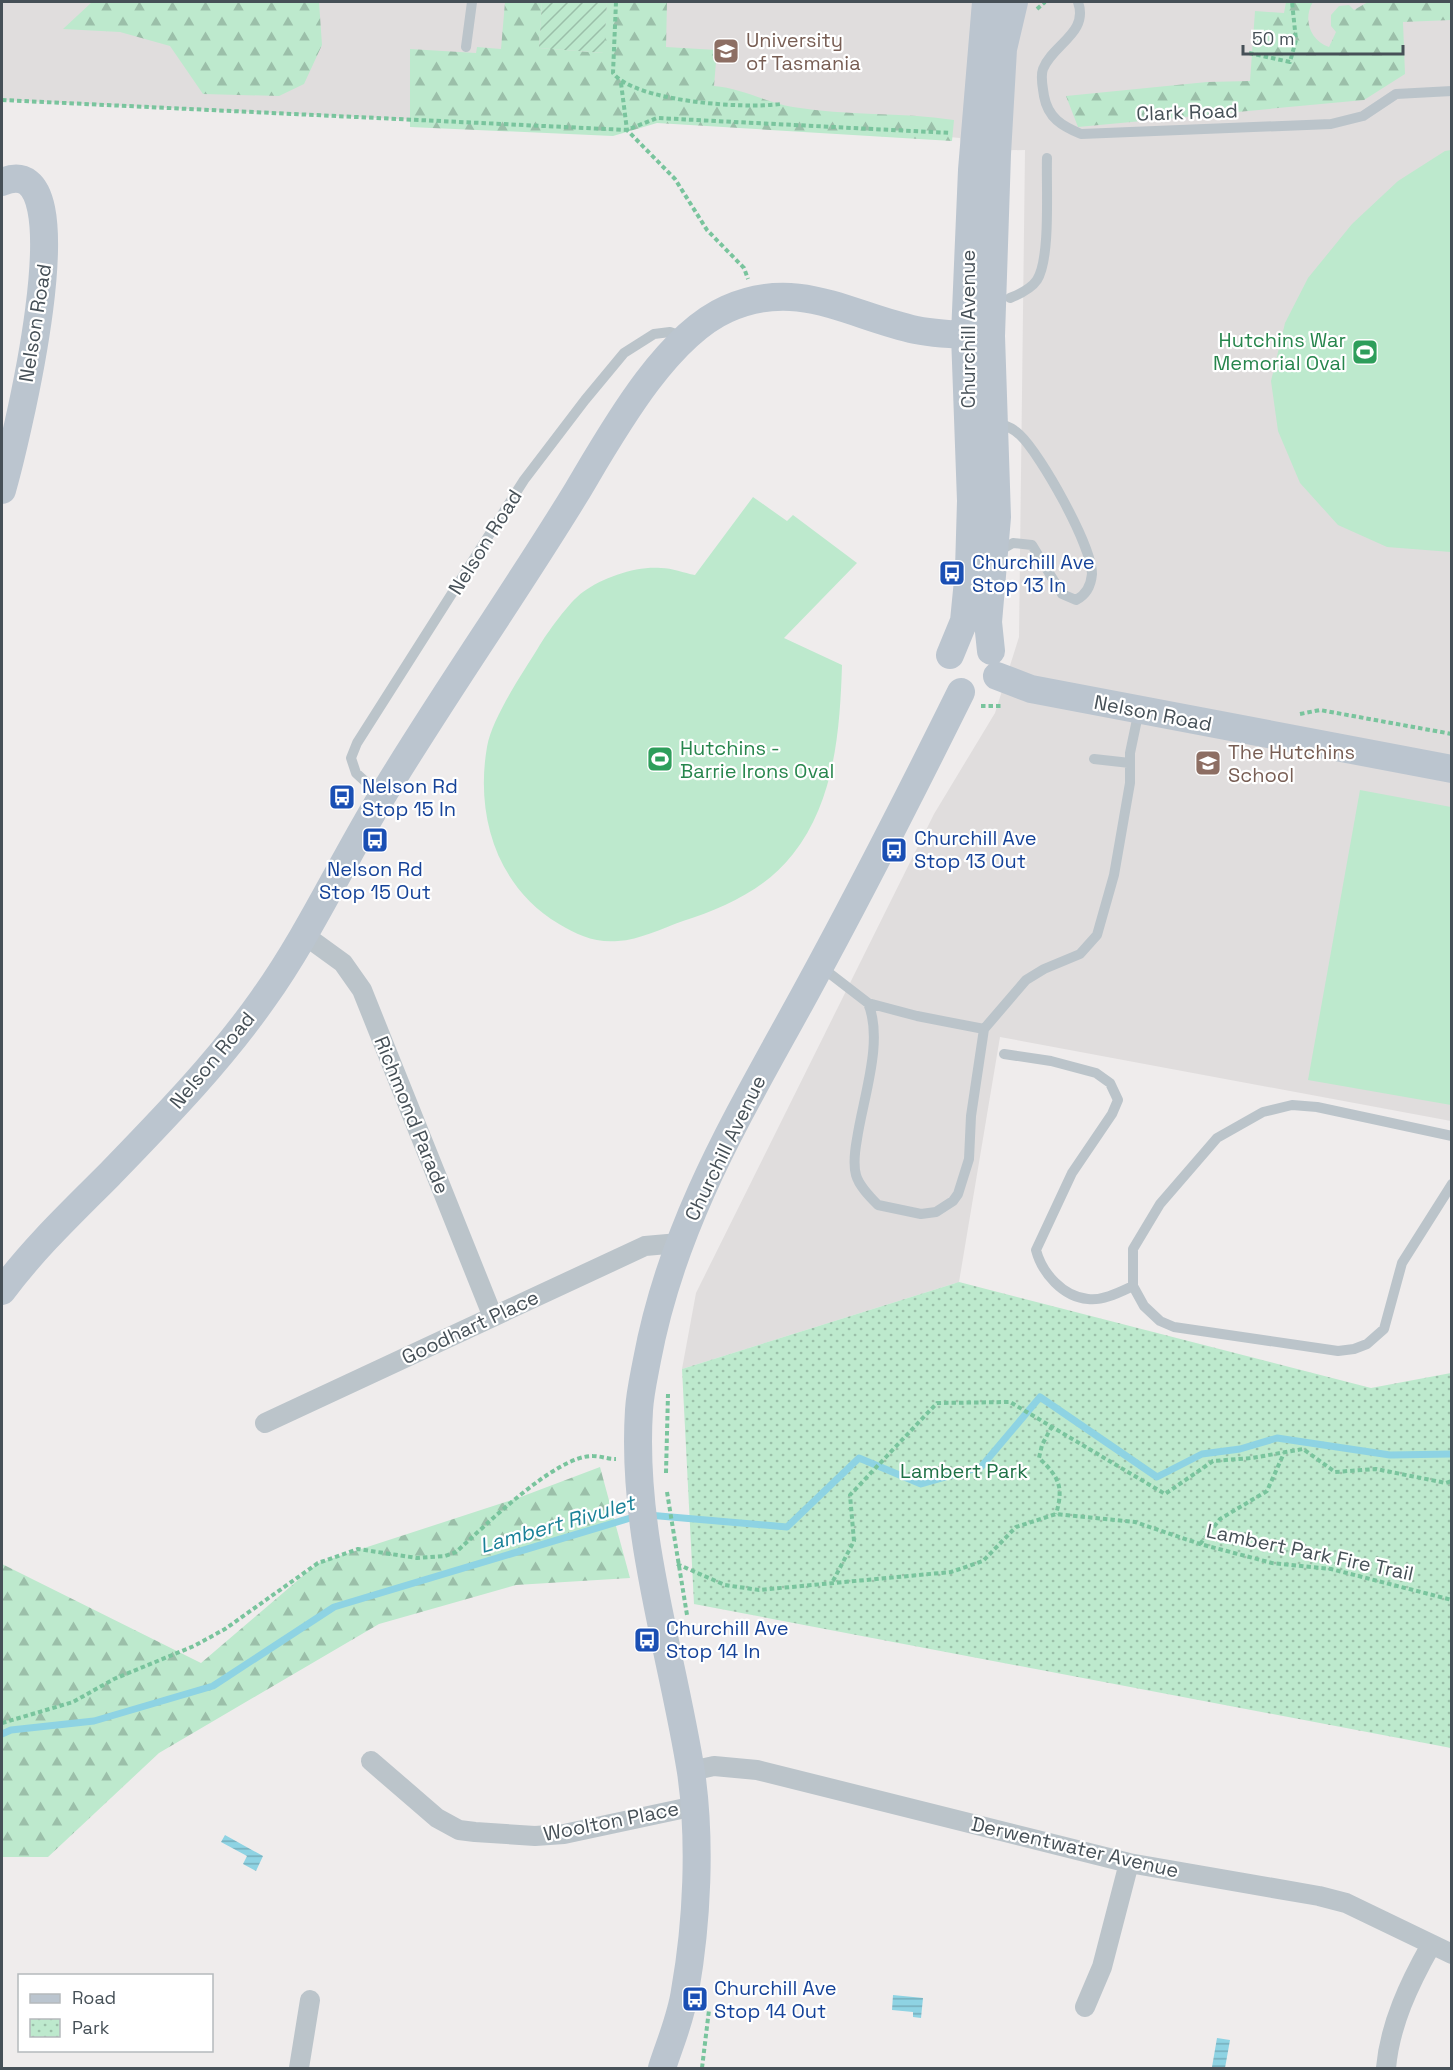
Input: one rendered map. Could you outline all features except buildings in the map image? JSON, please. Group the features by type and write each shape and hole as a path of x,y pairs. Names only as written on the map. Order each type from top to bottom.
{"street":[{"name":"Churchill Avenue","path":"986,2 975,134 982,431 997,517 988,622 994,664"},
{"name":"Churchill Avenue","path":"978,336 1003,50 1009,15 1023,8"},
{"name":"Nelson Road","path":"2,183 15,180 29,186 34,192 42,212 45,248 37,319 16,438 2,490"},
{"name":"Nelson Road","path":"2,1291 63,1221 218,1058 264,998 382,797 521,583 603,448 653,374 704,322 727,309 761,298 807,298 849,308 912,329 947,335 978,336"},
{"name":"Churchill Avenue","path":"950,655 964,621 982,431"},
{"path":"970,643 985,646 994,664 994,683 982,693 961,692 948,679 947,662 950,655 962,645 970,643"},
{"name":"Nelson Road","path":"994,664 1031,689 1452,769"},
{"name":"Churchill Avenue","path":"662,2068 685,1992 696,1864 695,1806 657,1540 653,1487 637,1457 639,1405 651,1338 664,1284 704,1179 899,820 961,692"},
{"name":"Richmond Parade","path":"303,934 344,963 362,990 493,1317"},
{"name":"Goodhart Place","path":"265,1423 645,1246 679,1243"},
{"name":"Woolton Place","path":"371,1761 437,1818 459,1830 535,1836 564,1834 695,1806"},
{"name":"Derwentwater Avenue","path":"691,1771 714,1766 757,1770 1129,1863 1249,1883 1346,1903 1452,1954"},
{"path":"1085,2007 1102,1967 1129,1863"},
{"path":"1386,2068 1388,2047 1400,2008 1431,1945"},
{"path":"299,2068 310,2000"}],"lane":[{"path":"466,47 472,2"},
{"name":"Clark Road","path":"1078,2 1080,14 1077,27 1046,63 1042,81 1046,108 1061,125 1081,134 1331,124 1363,116 1396,94 1452,91"},
{"path":"1010,298 1024,292 1037,280 1043,262 1047,158"},
{"name":"Nelson Road","path":"382,797 356,773 351,758 357,743 524,480 624,353 654,334 670,332 688,338"},
{"path":"982,431 1005,424 1022,436 1054,483 1089,560 1092,575 1086,594 1076,600 1066,598 1032,545 1013,543 994,554"},
{"path":"868,1003 874,1022 875,1042 855,1154 856,1175 878,1205 921,1214 936,1212 947,1206 958,1194 969,1159 971,1116 984,1029 1026,980 1044,969 1080,954 1097,935 1114,875 1130,783 1130,763 1139,710"},
{"path":"1094,759 1130,763"},
{"path":"820,966 868,1003 917,1016 984,1029"},
{"path":"1004,1054 1051,1061 1096,1073 1115,1090 1118,1100 1112,1114 1072,1173 1036,1250 1049,1277 1078,1297 1089,1300 1111,1296 1133,1287"},
{"path":"1452,1136 1317,1107 1292,1105 1263,1112 1244,1120 1216,1138 1160,1204 1133,1249 1131,1270 1133,1287 1151,1314 1174,1327 1253,1337 1320,1350 1354,1349 1379,1336 1384,1329 1402,1263 1452,1184"}],"path":[{"path":"616,2 613,73 621,83 656,96 760,107 781,104"},
{"path":"1023,8 1045,2"},
{"path":"1249,53 1290,62 1296,40 1292,2"},
{"path":"621,83 627,130 675,179 707,230 744,268 748,281"},
{"path":"2,100 627,130 657,118 975,134"},
{"path":"740,284 758,280"},
{"path":"1291,715 1320,710 1452,734"},
{"path":"668,1393 653,1487 657,1540 680,1564"},
{"path":"833,1581 855,1541 850,1495 938,1403 1010,1402 1165,1494 1213,1461 1303,1449 1335,1472 1376,1469 1446,1483 1452,1481"},
{"path":"1052,1426 1042,1445 1040,1458 1055,1473 1061,1495 1056,1514"},
{"path":"1200,1544 1220,1519 1267,1491 1285,1452"},
{"path":"2,1723 73,1702 114,1679 194,1646 225,1629 318,1563 358,1549 417,1558 445,1556 456,1552 545,1476 579,1459 593,1455 608,1459 637,1457"},
{"name":"Lambert Park Fire Trail","path":"657,1540 680,1564 725,1585 759,1590 833,1581 951,1572 983,1561 1016,1527 1056,1514 1135,1522 1200,1544 1272,1563 1331,1569 1452,1600"}],"shaded area":[{"name":"The Hutchins School","path":"2,2 1451,2 1451,1121 1000,1037 959,1282 682,1369 696,1293 934,814 995,713 1019,637 1025,150 962,151 960,138 658,111 627,130 2,100"}],"green space":[{"path":"92,2 319,2 322,45 304,84 279,96 203,94 170,46 120,32 63,29"},
{"path":"505,2 542,2 539,48 603,53 607,2 667,2 666,47 717,50 714,86 813,110 954,120 952,141 657,123 613,136 410,127 410,49 476,53 477,47 501,49"},
{"path":"542,2 607,2 604,53 539,48"},
{"path":"1286,2 1313,2 1308,15 1310,28 1322,44 1329,47 1336,32 1331,26 1331,15 1339,6 1349,5 1354,10 1368,2 1451,2 1451,20 1403,22 1405,74 1364,100 1078,127 1066,96 1207,82 1250,81 1255,11 1284,13"},
{"name":"Hutchins War Memorial Oval","path":"1451,150 1451,552 1387,547 1338,525 1300,483 1278,431 1271,381 1285,323 1308,278 1352,224 1398,181 1445,151"},
{"name":"Hutchins - Barrie Irons Oval","path":"753,497 787,521 793,515 857,563 784,638 842,665 837,739 826,788 818,811 793,854 770,877 743,896 698,916 626,940 610,941 580,935 538,909 520,890 506,870 495,848 484,799 484,773 490,735 508,696 542,642 577,597 610,577 641,569 665,568 695,575"},
{"path":"1360,790 1451,807 1451,1105 1308,1080"},
{"name":"Lambert Park","path":"959,1282 1371,1388 1451,1373 1451,1748 694,1604 682,1369"},
{"path":"600,1467 630,1578 516,1585 379,1624 159,1753 48,1857 2,1857 2,1564 201,1663 318,1563 518,1498"}],"water":[{"path":"225,1835 263,1856 256,1871 243,1864 247,1856 221,1842"},
{"path":"893,1995 923,1998 921,2018 913,2017 913,2012 892,2010"},
{"path":"1217,2038 1230,2040 1225,2068 1212,2067"}],"waterway":[{"name":"Lambert Rivulet","path":"648,1515 787,1527 859,1458 921,1484 981,1467 1040,1397 1157,1477 1202,1454 1240,1449 1277,1438 1390,1455 1452,1454"},
{"name":"Lambert Rivulet","path":"2,1734 11,1730 94,1721 213,1686 334,1607 637,1516"}],"place":[{"name":"University of Tasmania","path":"726,51"},
{"name":"Hutchins War Memorial Oval","path":"1365,352"},
{"name":"Churchill Ave Stop 13 In","path":"952,573"},
{"name":"Hutchins - Barrie Irons Oval","path":"660,759"},
{"name":"The Hutchins School","path":"1208,763"},
{"name":"Nelson Rd Stop 15 In","path":"342,797"},
{"name":"Nelson Rd Stop 15 Out","path":"375,840"},
{"name":"Churchill Ave Stop 13 Out","path":"894,850"},
{"name":"Churchill Ave Stop 14 In","path":"647,1640"},
{"name":"Churchill Ave Stop 14 Out","path":"695,1999"}]}
